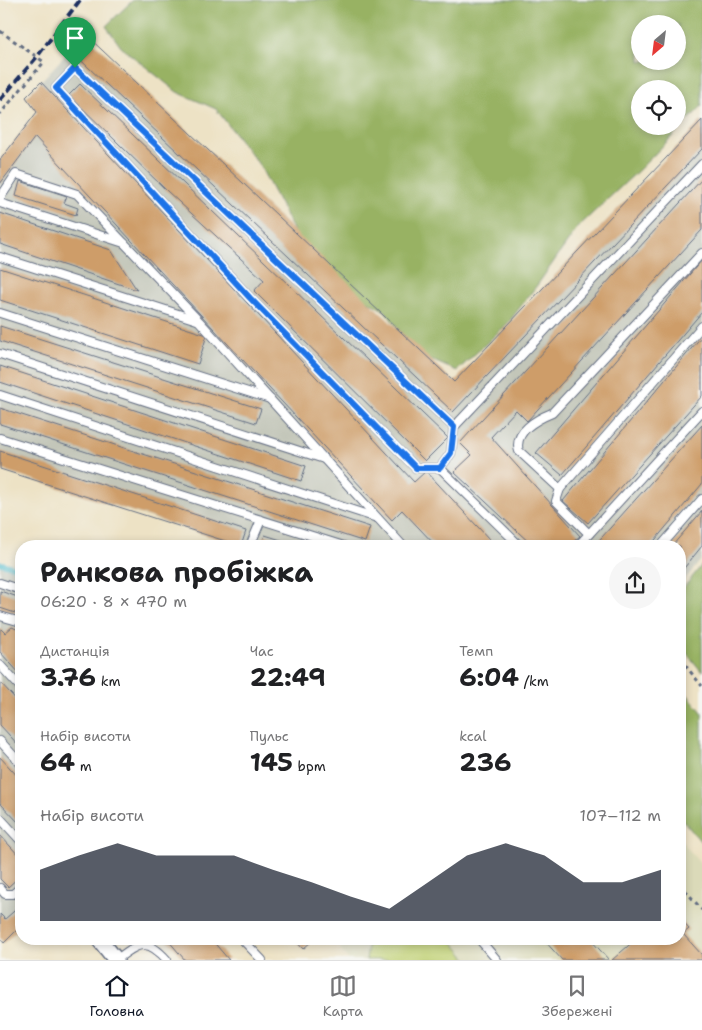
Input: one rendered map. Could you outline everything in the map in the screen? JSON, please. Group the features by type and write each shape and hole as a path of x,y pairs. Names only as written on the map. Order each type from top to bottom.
{"street":[{"path":"104,945 116,960"}],"lane":[{"path":"454,427 75,68 56,88 250,298 416,468 440,468 514,540"},
{"path":"440,468 451,453 454,427 702,164"},
{"path":"0,198 16,174 77,194 199,321 397,540"},
{"path":"0,203 125,244"},
{"path":"560,489 520,451 517,444 520,437 538,419 552,414 702,253"},
{"path":"0,257 199,321"},
{"path":"0,313 270,399"},
{"path":"589,534 556,501 560,489 702,326"},
{"path":"0,354 325,459"},
{"path":"0,395 378,519"},
{"path":"584,540 702,411"},
{"path":"0,438 325,540"},
{"path":"667,540 702,499"},
{"path":"253,540 261,520"},
{"path":"0,583 15,588"},
{"path":"0,616 15,620"},
{"path":"0,665 15,681"},
{"path":"0,742 15,758"},
{"path":"0,818 15,834"},
{"path":"0,888 5,894 15,892"},
{"path":"116,960 136,947 144,945"},
{"path":"150,945 156,948 167,960"},
{"path":"248,945 262,960"},
{"path":"487,945 497,960"}],"path":[{"path":"0,31 44,62 0,114"},
{"path":"686,666 702,686"},
{"path":"686,891 702,910"}],"shaded area":[{"path":"85,34 454,382 702,120 702,559 686,578 686,540 220,540 0,469 0,160 37,112 26,97"},
{"path":"0,565 15,570 15,932 4,943 0,938"},
{"path":"686,846 702,866 702,960 349,960 340,949 345,945 686,945"}],"green space":[{"path":"133,0 702,0 702,106 686,122 686,80 631,80 631,135 673,135 578,227 508,323 457,371 417,354 385,311 338,284 297,237 260,166 216,109 177,92 121,47 106,26"},
{"path":"702,565 702,672 686,652 686,585"},
{"path":"686,693 702,712 702,843 686,824"},
{"path":"455,945 468,960 366,960 368,946"}],"building":[{"path":"85,34 454,382 702,120 702,149 453,412 70,50"},
{"path":"41,82 414,482 426,471 490,540 430,540 402,510 392,520 35,137 0,184 0,160 37,112 26,97"},
{"path":"80,84 448,438 425,461 254,291 264,280 167,191 69,95"},
{"path":"702,179 702,230 527,421 516,410 491,437 580,536 575,540 527,540 454,472 472,455 460,443"},
{"path":"20,181 67,196 64,203 78,208 76,215 16,196"},
{"path":"0,213 111,250 137,290 0,244"},
{"path":"702,260 702,312 562,475 536,453"},
{"path":"0,268 207,335 198,364 0,300"},
{"path":"0,326 261,409 256,423 0,341"},
{"path":"702,336 702,396 588,523 563,501"},
{"path":"0,366 306,466 301,481 0,382"},
{"path":"0,408 370,527 366,540 359,540 0,424"},
{"path":"702,425 702,484 655,540 599,540"},
{"path":"0,451 246,531 243,540 222,540 0,469"},
{"path":"702,511 702,546 686,566 686,540 677,540"},
{"path":"265,535 281,540 263,540"},
{"path":"0,591 15,596 15,613 0,608"},
{"path":"12,627 15,628 15,668 0,652 0,628 5,633"},
{"path":"0,682 15,698 15,741 0,725"},
{"path":"0,757 15,773 15,819 0,803"},
{"path":"0,835 15,851 15,881 8,887 0,879"},
{"path":"15,910 15,932 4,943 0,938 0,914 5,919"},
{"path":"686,937 702,955 702,960 612,960 629,945 686,945"},
{"path":"172,945 216,945 229,960 185,960"},
{"path":"299,945 308,945 303,949"},
{"path":"548,945 595,945 609,960 562,960"}],"waterway":[{"path":"0,563 15,567"}],"railway":[{"path":"0,100 36,58 80,0"}],"route":[{"path":"75,68 454,427 451,453 440,468 416,468 250,298 56,88 75,68"}]}
